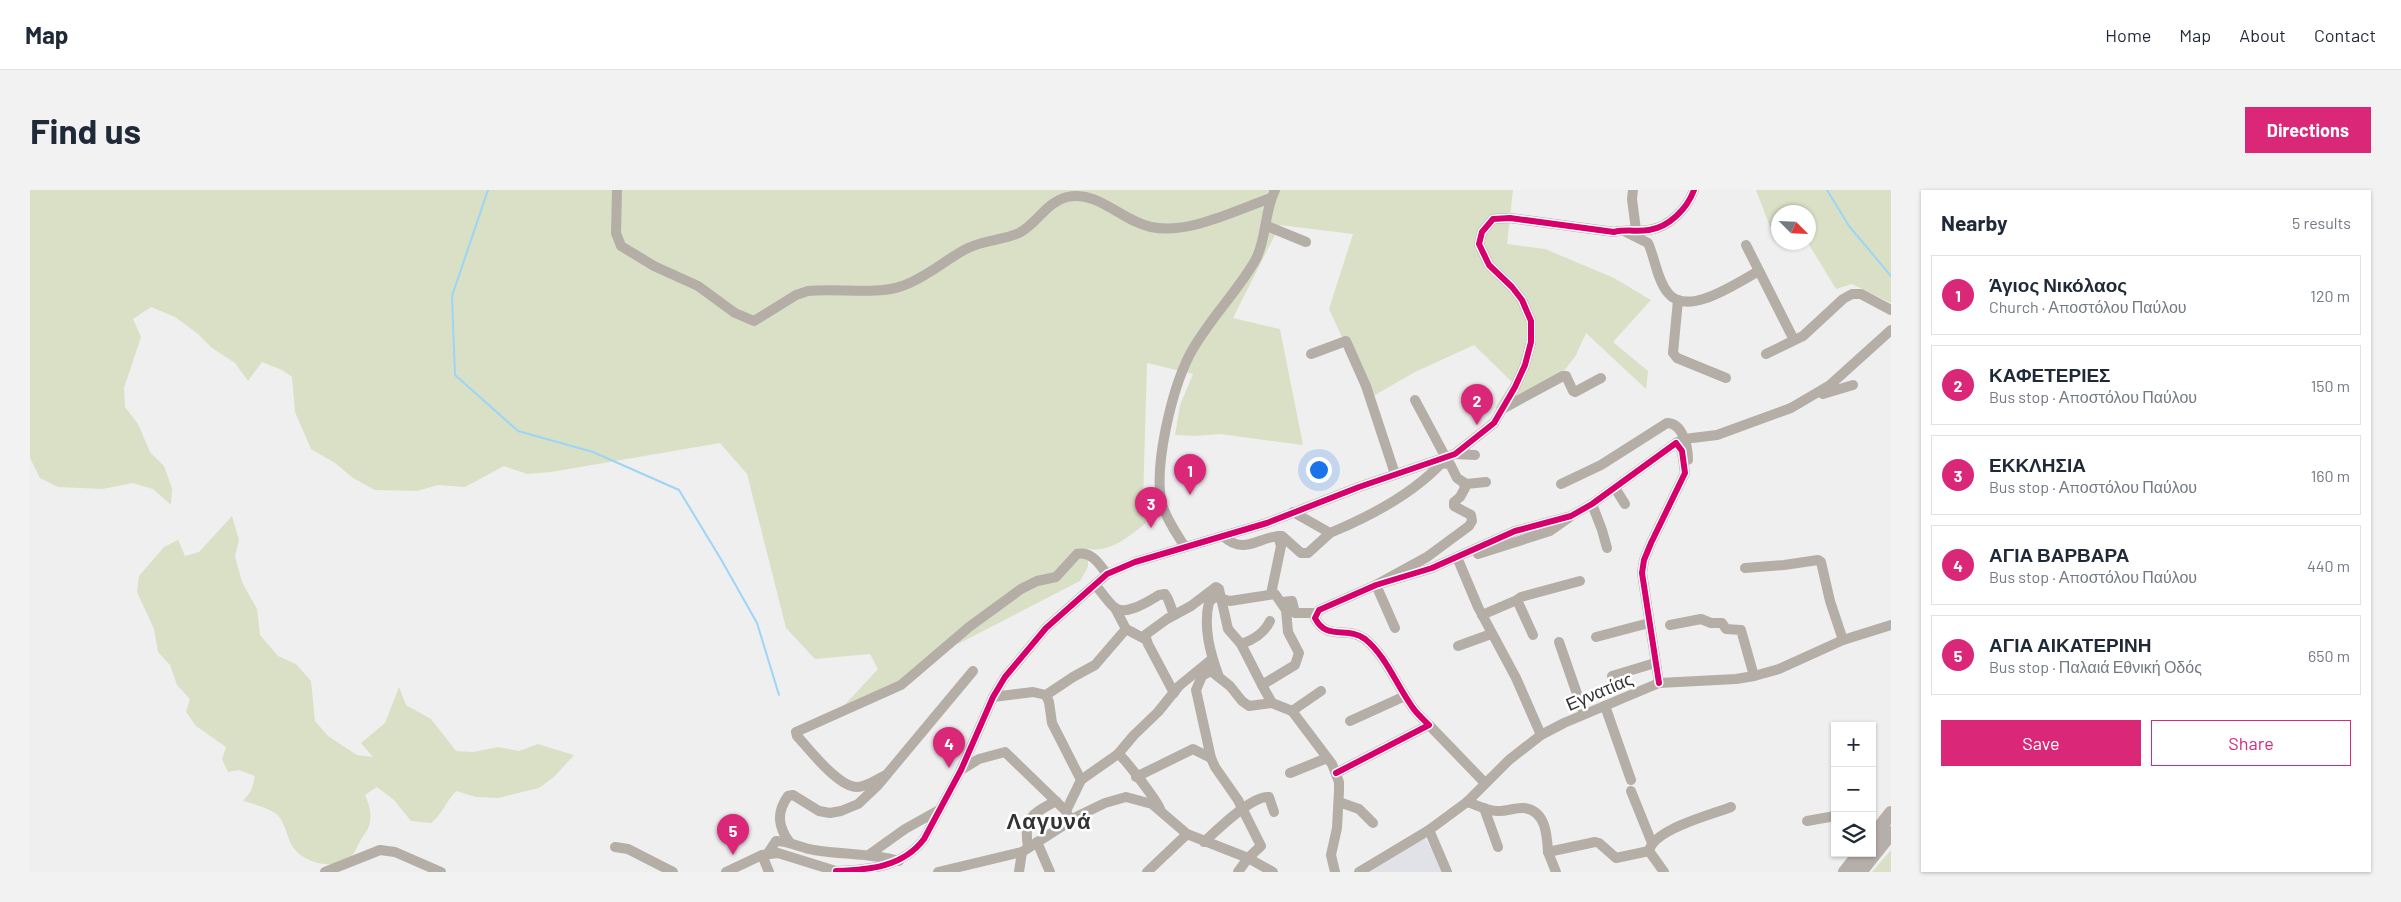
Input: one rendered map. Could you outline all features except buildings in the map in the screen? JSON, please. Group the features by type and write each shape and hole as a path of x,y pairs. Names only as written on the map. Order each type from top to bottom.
{"main road":[{"path":"1876,832 1891,813"},
{"path":"1860,872 1891,833"},
{"path":"1845,872 1857,857"}],"street":[{"path":"617,190 616,233 621,246 654,266 698,286 735,313 754,321 796,295 808,291 884,289 902,286 969,248 1017,234 1053,203 1066,197 1092,198 1132,220 1149,227 1165,229 1186,228 1273,194"},
{"path":"1633,190 1632,199 1636,230"},
{"path":"1223,536 1234,543 1247,546 1282,536 1301,553 1308,553 1330,533 1389,503 1428,477 1443,459 1482,434 1494,423 1525,365 1531,342 1531,321 1522,300 1483,255 1478,244 1484,228 1492,219 1500,218 1614,232 1648,230 1667,222 1686,206 1694,190"},
{"path":"1186,547 1166,514 1159,491 1163,454 1173,399 1189,356 1250,269 1261,248 1273,194"},
{"path":"1267,226 1306,242"},
{"path":"1624,230 1648,243 1662,283 1668,293 1678,300 1689,303 1700,300 1759,271"},
{"path":"1746,245 1794,340"},
{"path":"1766,354 1816,326 1852,294 1861,294 1891,310"},
{"path":"1678,300 1673,353 1677,358 1726,378"},
{"path":"1446,562 1459,562 1550,531 1615,488 1663,450 1680,441 1717,435 1791,408 1830,385 1891,330"},
{"path":"1311,354 1346,341 1366,386 1395,474"},
{"path":"1503,408 1563,376 1566,376 1572,391 1576,392 1601,378"},
{"path":"1811,397 1853,385"},
{"path":"1415,400 1443,459 1452,466 1457,478 1462,482 1472,485 1486,482"},
{"path":"1561,484 1601,465 1667,423 1675,425 1680,441 1685,473 1644,560 1642,573 1659,683"},
{"path":"726,872 765,854 778,853 838,871 859,870 900,861 917,849 961,770 993,697 1005,677 1046,628 1107,574 1135,562 1223,536 1293,512 1395,474 1443,459 1475,455"},
{"path":"1295,613 1317,613 1376,585 1427,557 1469,526 1472,521 1471,515 1454,506 1454,502 1460,497 1465,488 1462,482"},
{"path":"1615,488 1625,504"},
{"path":"1592,504 1602,530 1606,548"},
{"path":"1293,512 1330,533"},
{"path":"1376,585 1446,562 1515,531 1571,516"},
{"path":"1271,594 1281,546 1278,536"},
{"path":"886,775 863,786 847,784 824,765 797,736 796,732 901,685 969,627 1021,589 1037,581 1056,577 1077,554 1085,554 1094,558 1107,574"},
{"path":"1745,568 1818,560 1821,562 1830,601 1843,640"},
{"path":"1459,562 1491,634 1516,678 1541,735"},
{"path":"1482,615 1521,597 1580,581"},
{"path":"1095,585 1115,608 1126,629 1145,639 1174,693"},
{"path":"1376,585 1395,628"},
{"path":"1145,639 1150,630 1191,606 1216,587 1219,589 1228,629 1241,644 1272,703"},
{"path":"1115,608 1121,611 1129,610 1159,595 1165,594 1174,615"},
{"path":"1219,678 1212,659 1208,637 1207,608 1211,598 1222,600 1249,599 1271,594 1278,597 1282,602 1288,632 1299,653 1295,665 1262,685"},
{"path":"1516,600 1533,635"},
{"path":"1282,602 1292,601 1297,618 1287,622"},
{"path":"1317,613 1315,618 1318,624 1329,633 1354,633 1370,643 1413,708 1485,783"},
{"path":"1670,625 1700,619 1711,623 1722,623 1726,629 1741,630 1754,676"},
{"path":"1241,644 1251,641 1266,630 1270,621"},
{"path":"1596,637 1649,623"},
{"name":"Εγνατίας","path":"1359,872 1429,830 1467,802 1508,760 1541,735 1584,714 1659,683 1736,679 1779,669 1843,640 1891,625"},
{"path":"1046,696 1073,677 1095,665 1126,629"},
{"path":"1458,646 1491,634"},
{"path":"1559,642 1584,714"},
{"path":"1068,816 1081,780 1118,754 1174,693 1212,659"},
{"path":"1612,676 1655,663"},
{"path":"790,844 781,831 779,818 780,810 788,796 793,795 819,811 841,811 858,804 886,775 973,670"},
{"path":"1196,690 1198,683 1207,672 1211,671 1230,686 1242,701 1249,706 1272,703 1292,711 1336,773 1339,782 1338,828 1331,855 1333,872"},
{"path":"1189,678 1196,690 1211,758 1242,809 1260,846 1238,872"},
{"path":"1292,711 1322,691"},
{"path":"993,697 1034,692 1046,696 1049,702 1052,722 1081,780"},
{"path":"1350,721 1405,696"},
{"path":"1605,706 1631,780"},
{"path":"1336,773 1428,725"},
{"path":"1136,777 1193,749 1211,758"},
{"path":"961,770 979,759 1005,752 1056,801 1068,816"},
{"path":"1118,754 1128,762 1136,777 1156,799 1160,809"},
{"path":"1290,772 1326,758"},
{"path":"1631,792 1650,847 1664,872"},
{"path":"1204,842 1242,809 1265,797 1271,800 1274,812"},
{"path":"938,872 1029,847 1068,816 1126,798 1144,801 1160,809 1187,834 1248,858 1273,872"},
{"path":"1019,872 1029,847 1026,827 1032,814 1056,801"},
{"path":"1339,802 1359,809 1373,823"},
{"path":"1467,802 1498,811 1525,808 1540,815 1544,824 1548,852 1556,872"},
{"path":"1548,852 1595,842 1600,844 1612,857 1616,858 1650,847 1681,826 1731,807"},
{"path":"1484,808 1498,847"},
{"path":"870,854 905,829 939,810"},
{"path":"1806,821 1831,817"},
{"path":"1429,830 1447,872"},
{"path":"1147,872 1187,834"},
{"path":"765,854 776,841 814,850 870,854 900,861"},
{"path":"615,847 628,849 673,872"},
{"path":"1029,847 1050,872"},
{"path":"325,872 380,850 394,852 441,872"},
{"path":"765,854 769,872"},
{"path":"1837,872 1848,857"}],"shaded area":[{"path":"1424,835 1443,872 1363,872"}],"green space":[{"path":"30,190 1513,190 1507,244 1545,249 1614,278 1651,300 1613,342 1648,371 1646,389 1586,333 1576,355 1555,383 1505,412 1495,408 1512,382 1474,345 1413,373 1370,398 1329,309 1353,234 1280,225 1233,318 1280,329 1303,445 1220,434 1175,435 1180,405 1193,374 1147,363 1143,502 1146,523 1112,546 1096,550 1088,549 1088,567 1080,581 958,644 950,638 897,683 838,712 878,669 870,654 815,659 786,628 747,474 720,443 551,472 527,474 504,466 465,487 438,485 417,491 375,490 353,478 335,463 311,449 295,412 292,377 282,370 262,362 248,381 235,363 212,348 198,334 175,317 151,307 133,319 141,337 124,388 125,407 138,424 150,452 164,466 172,488 171,505 153,489 132,483 103,489 58,487 40,478 30,458"},
{"path":"1756,190 1891,190 1891,303 1852,284 1836,289 1812,250 1816,250 1816,205 1771,205 1770,227"},
{"path":"232,516 239,540 235,556 242,582 257,609 260,635 278,656 296,664 311,681 315,721 328,736 357,755 373,757 361,743 385,723 399,687 406,705 431,719 456,751 473,752 498,747 519,751 538,744 574,755 555,776 539,788 498,798 476,797 456,791 431,823 411,821 394,800 377,787 365,795 370,810 369,825 348,860 341,863 326,864 303,857 293,847 279,816 268,809 243,801 251,791 255,776 239,770 228,772 222,759 226,747 196,726 186,712 190,699 177,685 170,665 158,652 154,629 137,592 139,576 164,547 178,540 185,556 199,552"},
{"path":"1891,850 1891,872 1872,872"}],"waterway":[{"path":"488,190 452,296 455,375 518,431 593,452 679,490 757,623 779,695"},
{"path":"1827,190 1849,226 1891,276"}],"cycle path":[{"path":"836,871 861,870 884,865 906,856 916,848 924,839 961,770 993,697 1005,677 1046,628 1107,574 1135,562 1267,523 1359,487 1455,454 1494,423 1515,387 1525,365 1531,342 1531,321 1522,300 1512,287 1489,265 1479,244 1482,232 1493,219 1510,218 1614,232 1649,230 1663,225 1676,216 1687,204 1694,190"},
{"path":"1336,773 1429,725 1413,708 1372,646 1358,635 1325,629 1315,618 1319,610 1376,585 1432,568 1515,531 1571,516 1592,504 1676,443 1682,451 1685,473 1651,543 1644,560 1642,573 1659,683"}],"place":[{"name":"ΚΑΦΕΤΕΡΙΕΣ","path":"1477,425"},
{"name":"Άγιος Νικόλαος","path":"1190,495"},
{"name":"ΕΚΚΛΗΣΙΑ","path":"1151,528"},
{"name":"ΑΓΙΑ ΒΑΡΒΑΡΑ","path":"949,768"},
{"name":"ΑΓΙΑ ΑΙΚΑΤΕΡΙΝΗ","path":"733,855"}],"district":[{"name":"Λαγυνά","path":"1049,820"}]}
